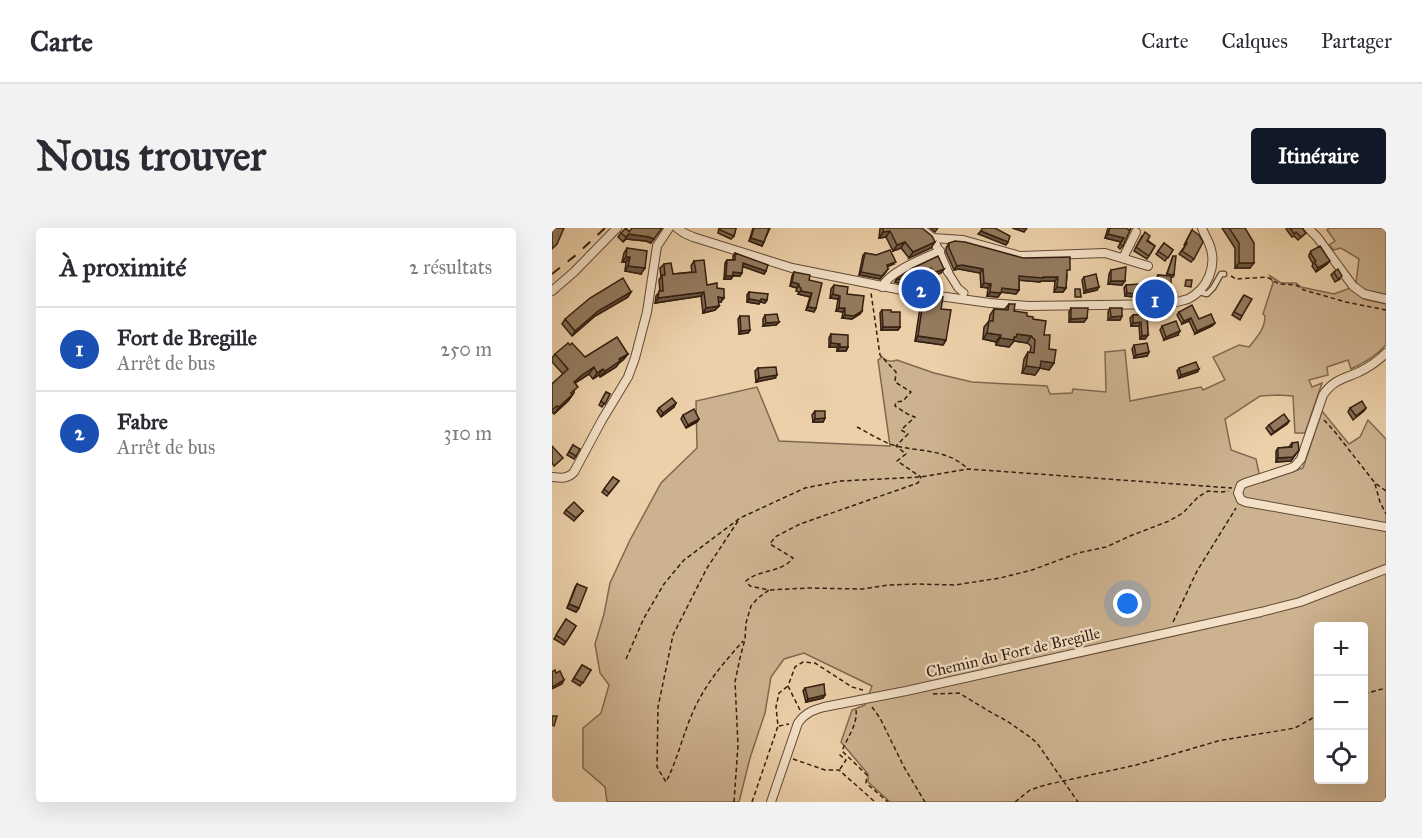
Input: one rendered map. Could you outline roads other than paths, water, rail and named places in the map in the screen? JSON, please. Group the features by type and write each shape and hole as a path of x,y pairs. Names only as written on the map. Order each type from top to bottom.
{"street":[{"path":"552,291 574,272 616,228"},
{"path":"552,477 569,477 574,472 628,377 645,323 657,246 669,228"},
{"path":"677,228 693,237 792,268 882,287 990,303 1029,306 1169,304 1187,299 1199,292 1208,279 1213,262 1210,246 1202,228"},
{"path":"920,228 933,238 948,272 964,293"},
{"path":"1308,228 1353,286 1364,294 1386,299"},
{"path":"1123,258 1136,232"},
{"path":"933,238 963,240 1020,256 1105,252 1148,266"},
{"path":"882,287 885,280 893,275 940,251"},
{"path":"1386,353 1377,362 1329,387 1323,395 1301,459 1295,466 1245,483 1241,485 1238,493 1241,500 1386,527"},
{"name":"Chemin du Fort de Bregille","path":"771,802 800,719 824,706 854,702 865,695 1261,612 1300,602 1386,569"}],"lane":[{"path":"1199,292 1207,294 1221,274 1224,274"}],"railway":[{"path":"552,274 605,228"}],"place":[{"name":"Fabre","path":"921,289"},
{"name":"Fort de Bregille","path":"1155,299"}]}
